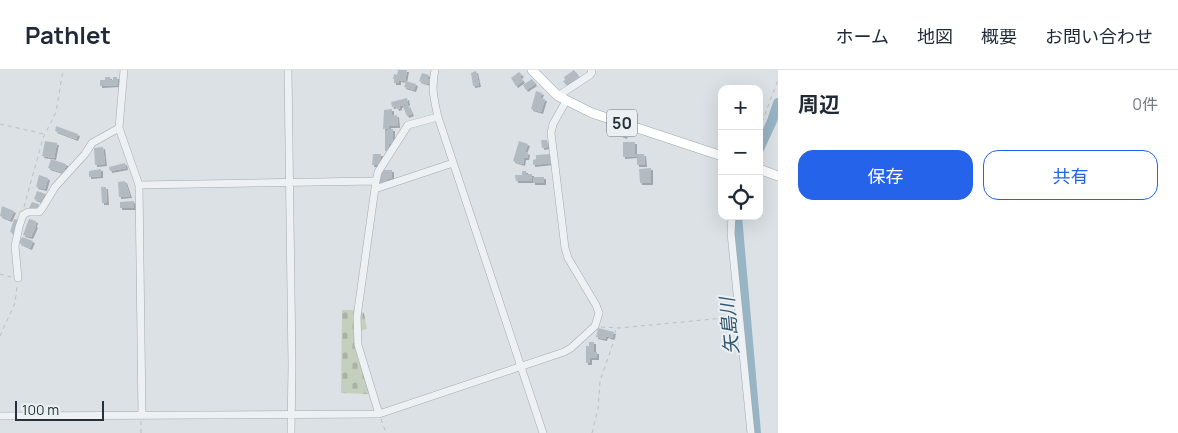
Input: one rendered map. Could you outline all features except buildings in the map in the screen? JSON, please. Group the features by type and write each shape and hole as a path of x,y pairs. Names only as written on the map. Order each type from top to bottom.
{"main road":[{"name":"50","path":"532,70 562,98 592,113 718,155"},
{"path":"763,170 778,176"}],"street":[{"path":"124,70 119,128 139,186 142,416"},
{"path":"288,70 288,182 292,365 291,433"},
{"path":"435,70 432,80 432,93 438,117 542,433"},
{"path":"0,416 379,414 571,348 595,326 599,314 596,305 564,248 551,133 562,98 590,75 591,70"},
{"path":"379,414 358,345 357,317 376,181 378,172 408,125 438,117"},
{"path":"18,278 15,246 23,216 28,212 39,212 54,187 85,154 92,143 119,128"},
{"path":"375,189 453,163"},
{"path":"139,186 376,181"},
{"path":"732,220 731,233 751,433"}],"path":[{"path":"23,216 45,134 56,112 63,70"},
{"path":"763,119 778,80"},
{"path":"0,124 45,134"},
{"path":"0,274 18,278 15,303 0,336"},
{"path":"595,326 614,328 740,316"},
{"path":"592,433 598,409 600,382 616,335 614,328"},
{"path":"379,414 386,433"},
{"path":"141,433 142,416"}],"green space":[{"path":"342,310 356,310 364,313 367,329 359,331 369,378 369,394 341,393"}],"waterway":[{"name":"矢島川","path":"763,140 778,103"},
{"name":"矢島川","path":"737,220 756,433"}]}
